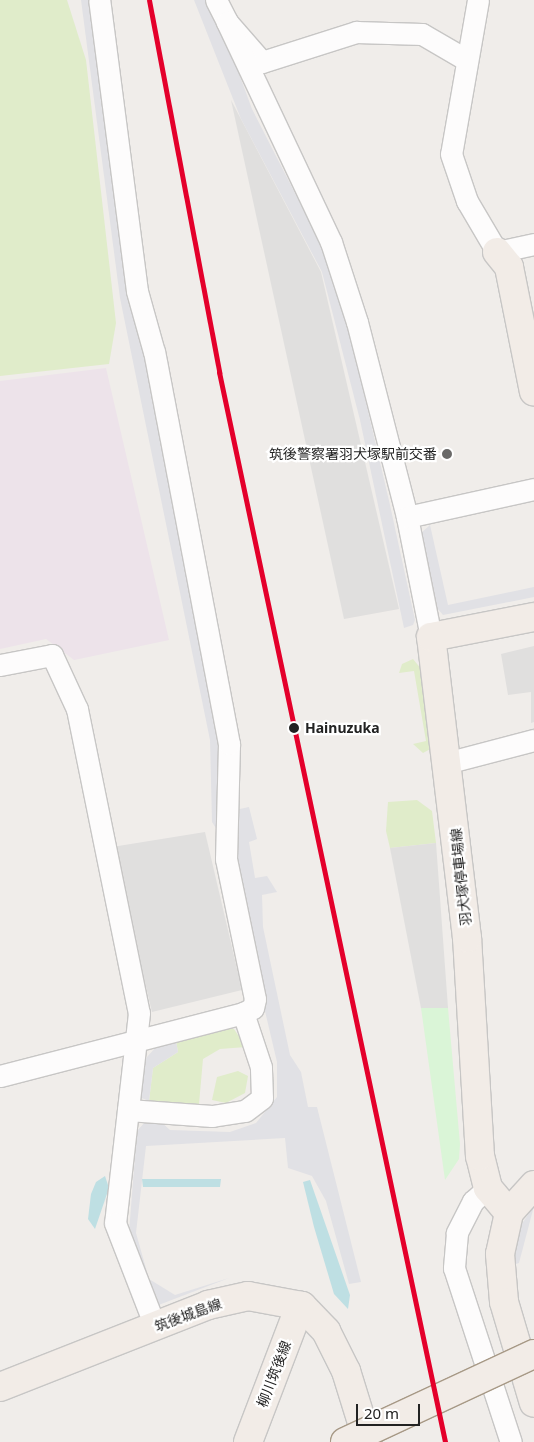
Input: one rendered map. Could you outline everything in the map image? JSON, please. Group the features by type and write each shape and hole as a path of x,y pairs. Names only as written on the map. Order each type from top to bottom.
{"main road":[{"path":"497,252 509,267 534,392"},
{"path":"431,637 534,617"},
{"name":"羽犬塚停車場線","path":"431,637 450,762 467,938 480,1156 488,1188 509,1213"},
{"path":"534,1185 509,1213 500,1254 504,1302 534,1403"},
{"name":"筑後城島線","path":"0,1387 208,1305 248,1296 300,1306"},
{"path":"300,1306 326,1331 346,1371 368,1442"},
{"name":"柳川筑後線","path":"248,1442 300,1306"},
{"path":"345,1442 534,1354"}],"street":[{"path":"0,1076 243,1013 253,1008 255,999 226,859 229,744 154,352 137,291 99,0"},
{"path":"216,0 330,242 357,322 407,517 431,637"},
{"path":"478,0 465,59 451,154 466,201 497,252 534,244"},
{"path":"227,22 262,62 356,32 422,34 465,59"},
{"path":"407,517 534,489"},
{"path":"0,665 52,655 77,709 139,1013 115,1223 155,1326"},
{"path":"450,762 534,740"},
{"path":"128,1110 212,1116 245,1111 262,1098 261,1067 243,1013"},
{"path":"488,1188 472,1201 457,1233 454,1268 510,1442"}],"shaded area":[{"path":"81,0 92,0 142,343 222,751 219,833 212,822 210,740 120,298"},
{"path":"194,0 206,0 227,41 252,109 322,246 342,300 390,505 415,620 413,625 404,628 360,420 322,272 241,119"},
{"path":"231,100 321,272 399,609 344,619"},
{"path":"106,368 169,640 74,660 46,639 0,649 0,381"},
{"path":"430,525 448,605 534,587 534,597 443,615 436,607 421,533"},
{"path":"534,646 534,722 531,723 531,692 508,695 501,654"},
{"path":"249,807 257,839 249,842 255,878 267,876 277,892 262,895 263,927 290,1055 301,1072 308,1107 317,1107 361,1282 349,1284 326,1201 312,1176 288,1168 285,1138 146,1146 136,1233 149,1279 175,1295 229,1278 156,1306 129,1232 137,1131 145,1122 159,1120 170,1130 230,1132 256,1123 277,1097 277,1062 232,871 235,810"},
{"path":"205,832 242,990 152,1012 112,847"},
{"path":"436,843 448,1008 421,1008 390,848"},
{"path":"176,1041 178,1052 153,1068 149,1101 139,1097 139,1069 156,1047"},
{"path":"534,1206 519,1263 513,1265 519,1228"}],"green space":[{"path":"0,0 67,0 86,60 116,323 109,364 0,376"},
{"path":"413,659 422,670 434,747 423,753 413,744 426,741 414,671 399,673 402,664"},
{"path":"417,800 432,811 436,843 390,848 386,831 388,802"},
{"path":"421,1008 448,1008 460,1144 459,1159 445,1180"},
{"path":"222,1028 234,1029 246,1047 220,1049 203,1059 199,1104 149,1101 153,1068 178,1052 176,1041"},
{"path":"238,1071 248,1076 245,1093 226,1103 212,1100 217,1077"}],"water":[{"path":"105,1176 109,1188 95,1229 88,1219 91,1194 96,1182"},
{"path":"142,1179 221,1179 220,1187 143,1187"},
{"path":"310,1180 350,1295 348,1309 334,1294 314,1227 303,1182"}],"transit line":[{"path":"149,0 219,372 445,1442"}],"place":[{"name":"筑後警察署羽犬塚駅前交番","path":"447,454"},
{"name":"Hainuzuka","path":"294,728"}]}
